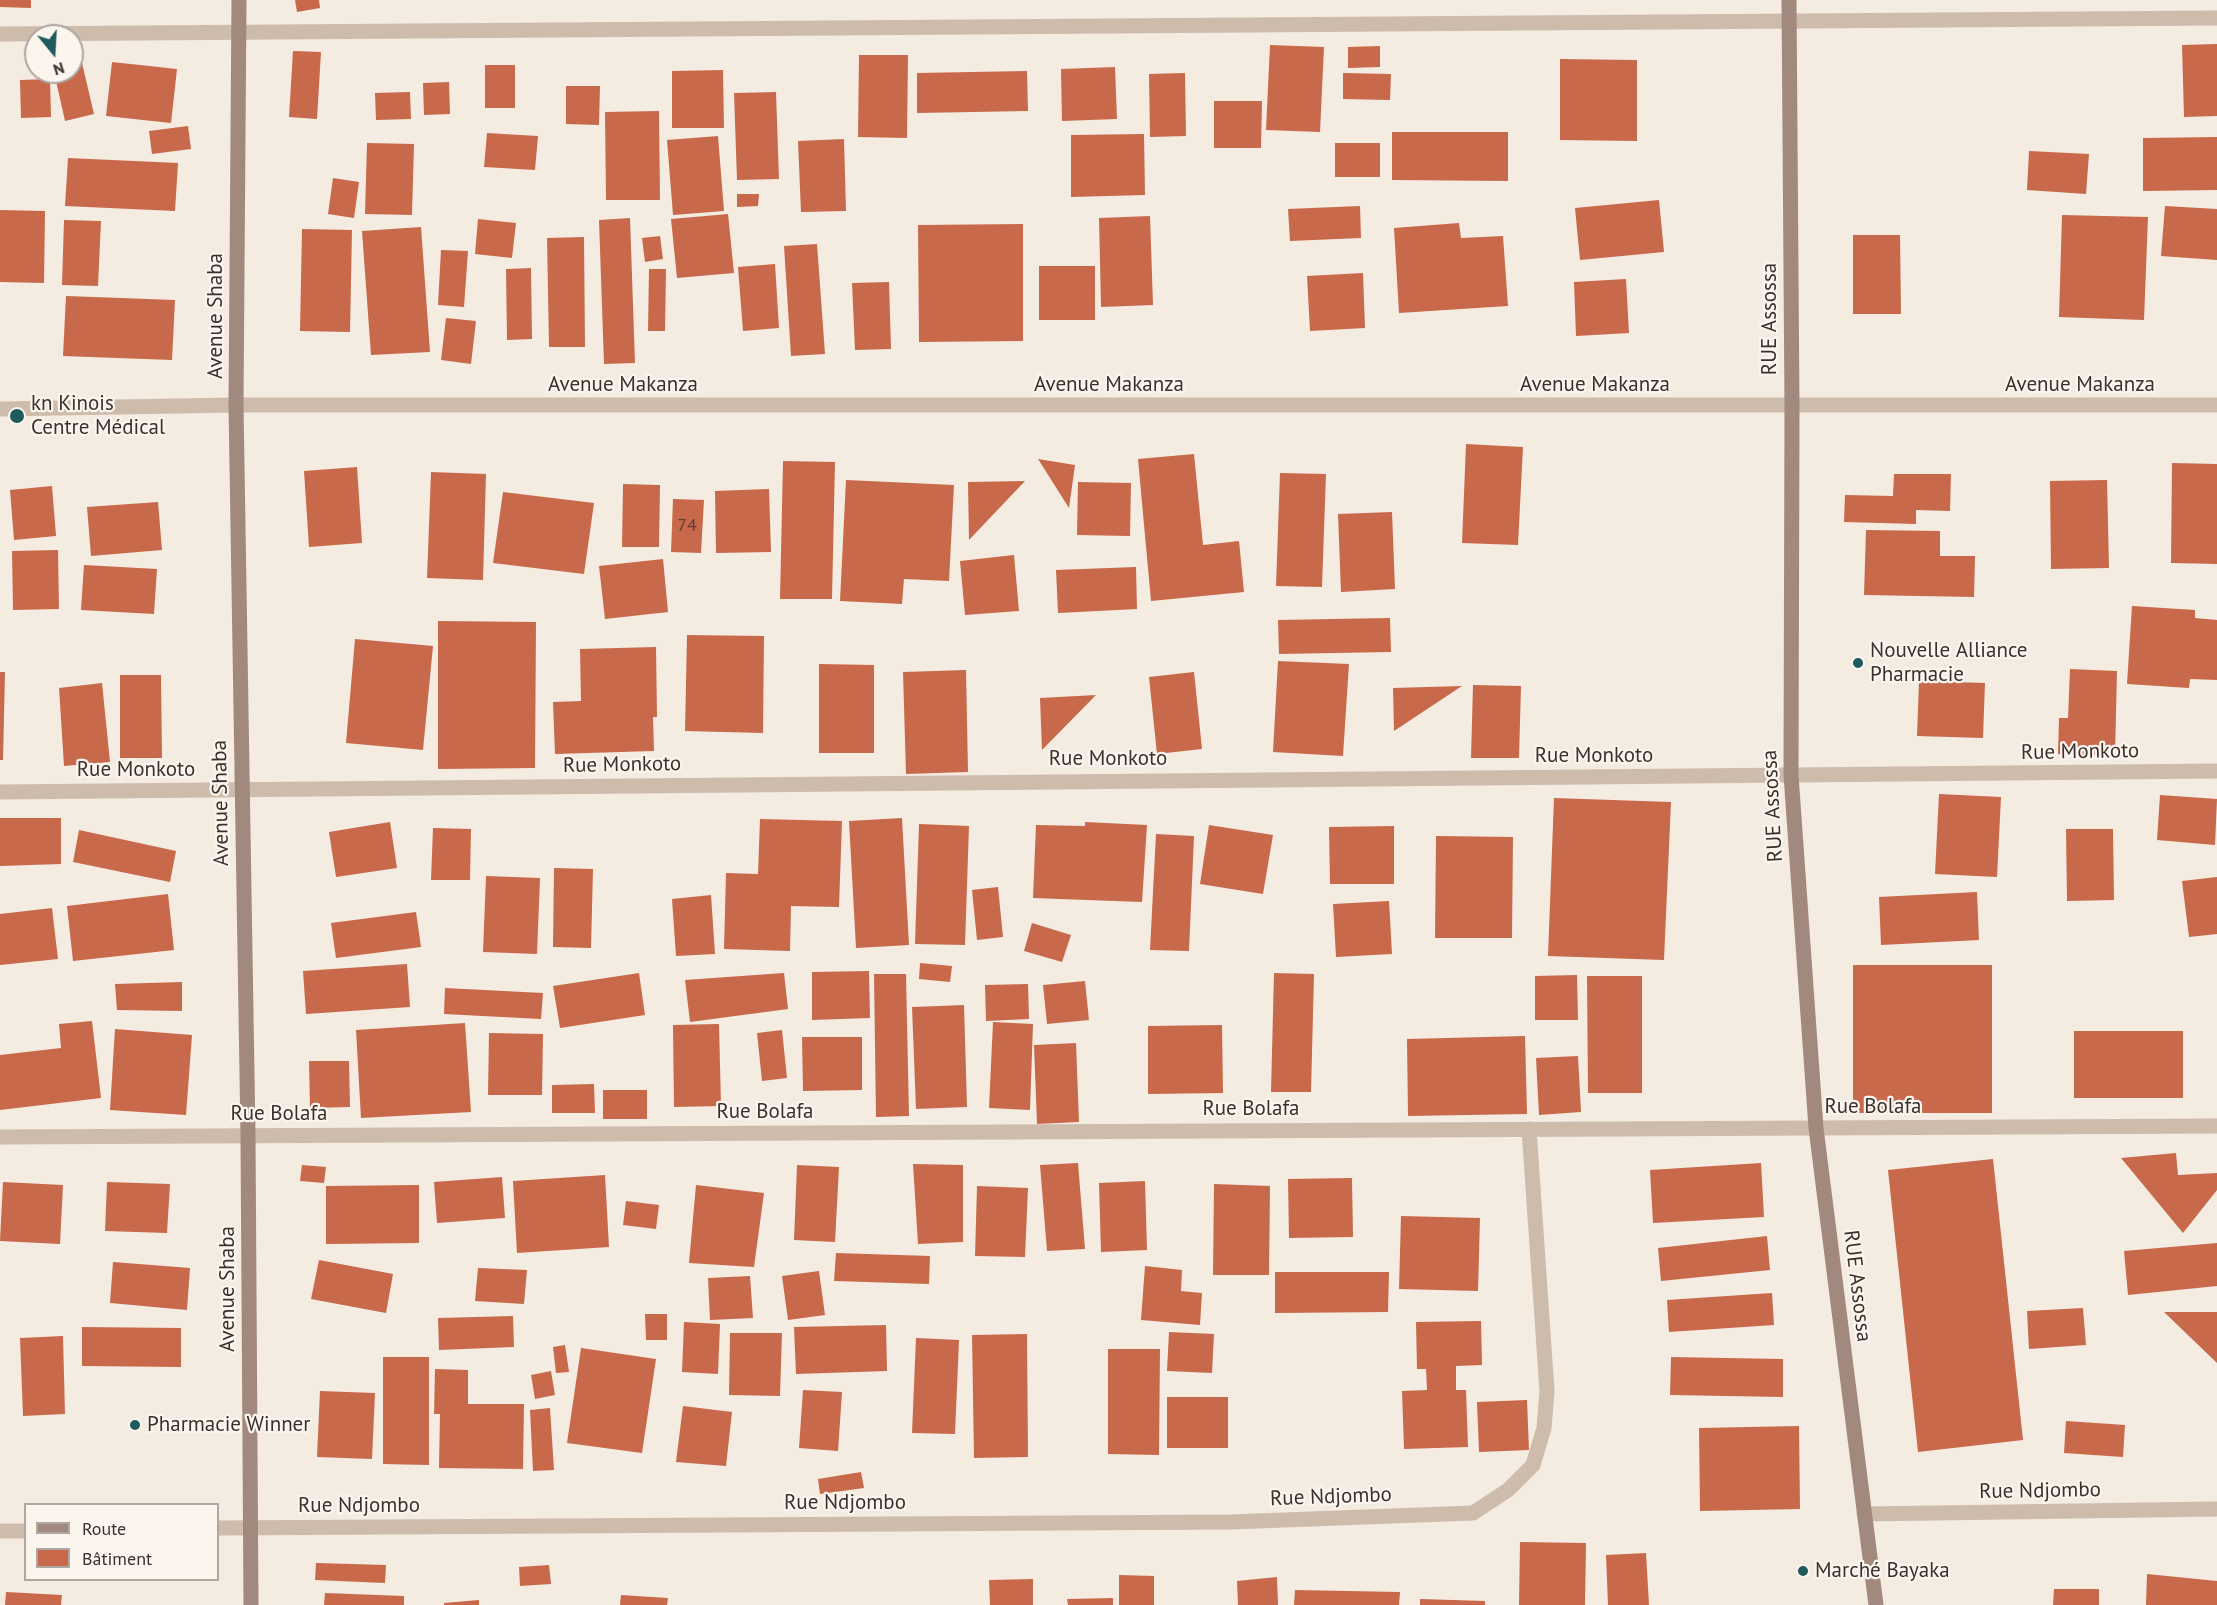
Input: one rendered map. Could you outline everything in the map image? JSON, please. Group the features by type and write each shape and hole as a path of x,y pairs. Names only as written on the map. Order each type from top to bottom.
{"street":[{"name":"Avenue Shaba","path":"239,0 236,405 248,1136 251,1605"},
{"name":"RUE Assossa","path":"1789,0 1792,406 1791,775 1816,1128 1876,1605"},
{"path":"0,34 1789,23 2217,18"},
{"name":"Avenue Makanza","path":"0,409 236,405 2217,405"},
{"name":"Rue Monkoto","path":"0,792 2217,771"},
{"name":"Rue Bolafa","path":"0,1137 2217,1126"},
{"name":"Rue Ndjombo","path":"219,1528 1218,1522 1473,1513 1508,1490 1533,1465 1544,1428 1547,1391 1529,1129"},
{"name":"Rue Ndjombo","path":"1864,1514 2217,1509"},
{"path":"0,1531 24,1531"}],"building":[{"path":"0,0 31,0 31,8 0,7"},
{"path":"295,0 319,0 320,8 297,12"},
{"path":"2217,44 2217,116 2184,117 2182,45"},
{"path":"1270,45 1324,47 1320,132 1266,130"},
{"path":"1380,46 1380,67 1348,68 1348,47"},
{"path":"293,51 321,52 317,119 289,117"},
{"path":"859,55 908,55 907,138 858,137"},
{"path":"1560,59 1637,60 1637,141 1560,140"},
{"path":"112,62 177,69 171,123 106,116"},
{"path":"485,65 515,65 515,108 485,108"},
{"path":"1115,67 1117,119 1062,121 1061,69"},
{"path":"723,70 724,128 672,128 672,71"},
{"path":"1027,71 1028,111 917,113 917,73"},
{"path":"84,72 94,114 65,121 57,84 84,84"},
{"path":"1185,73 1186,136 1150,137 1149,74"},
{"path":"1343,73 1391,74 1390,100 1343,99"},
{"path":"20,80 24,80 24,84 50,84 51,117 21,118"},
{"path":"449,82 450,114 424,115 423,83"},
{"path":"566,86 600,86 599,125 566,124"},
{"path":"410,92 411,119 376,120 375,93"},
{"path":"776,92 779,179 737,180 734,93"},
{"path":"1214,101 1262,101 1261,148 1214,148"},
{"path":"659,111 660,200 606,200 605,112"},
{"path":"188,126 191,149 152,154 149,131"},
{"path":"1392,132 1508,132 1508,181 1392,180"},
{"path":"487,133 538,136 535,170 484,167"},
{"path":"1144,134 1145,195 1071,197 1071,135"},
{"path":"718,136 724,211 673,215 667,140"},
{"path":"2217,137 2217,190 2143,191 2143,138"},
{"path":"844,139 846,211 801,212 798,141"},
{"path":"367,143 414,144 412,215 365,214"},
{"path":"1335,143 1380,143 1380,177 1335,177"},
{"path":"2029,151 2089,154 2086,194 2027,190"},
{"path":"68,158 178,163 175,211 65,206"},
{"path":"333,178 359,182 354,218 328,214"},
{"path":"737,194 759,194 758,206 737,207"},
{"path":"1659,200 1664,252 1580,260 1575,208"},
{"path":"1360,206 1361,238 1290,241 1288,209"},
{"path":"2165,206 2217,209 2217,260 2161,256"},
{"path":"0,210 45,211 44,283 0,282"},
{"path":"728,214 734,273 677,278 671,219"},
{"path":"2062,215 2148,217 2144,320 2059,317"},
{"path":"1150,216 1153,305 1101,307 1099,218"},
{"path":"630,218 635,363 604,364 599,220"},
{"path":"478,219 516,223 512,258 475,254"},
{"path":"64,220 101,221 98,286 62,285"},
{"path":"1459,223 1461,238 1503,236 1508,306 1399,313 1394,228"},
{"path":"1023,224 1023,341 919,342 918,225"},
{"path":"421,227 430,352 371,355 362,231"},
{"path":"302,229 352,230 350,332 300,331"},
{"path":"1853,235 1900,235 1901,314 1853,314"},
{"path":"660,236 663,259 645,262 642,238"},
{"path":"584,237 585,347 549,347 547,238"},
{"path":"817,244 825,354 791,356 784,246"},
{"path":"441,250 468,251 464,307 438,305"},
{"path":"775,264 779,328 743,331 738,267"},
{"path":"1039,266 1095,266 1095,320 1039,320"},
{"path":"531,268 532,339 507,340 506,269"},
{"path":"649,269 666,269 665,331 648,331"},
{"path":"1363,273 1365,328 1310,331 1307,276"},
{"path":"1626,279 1629,333 1576,336 1574,282"},
{"path":"889,282 891,349 855,350 852,283"},
{"path":"66,296 175,300 172,360 63,356"},
{"path":"446,318 476,321 471,364 441,360"},
{"path":"1466,444 1523,447 1518,545 1462,543"},
{"path":"1194,454 1203,545 1239,541 1244,592 1151,601 1138,459"},
{"path":"1038,459 1075,465 1069,508"},
{"path":"783,461 835,462 832,599 780,599"},
{"path":"2172,463 2217,464 2217,564 2171,563"},
{"path":"357,467 362,543 309,547 304,471"},
{"path":"431,472 486,474 483,580 427,578"},
{"path":"1280,473 1326,474 1322,587 1276,586"},
{"path":"1894,474 1951,474 1950,511 1916,510 1916,524 1844,522 1845,495 1893,496"},
{"path":"846,480 954,485 949,581 904,579 902,604 840,601"},
{"path":"2107,480 2109,568 2051,569 2050,481"},
{"path":"1025,481 969,540 968,482"},
{"path":"1078,482 1131,483 1130,536 1077,535"},
{"path":"623,484 660,485 659,547 622,547"},
{"path":"52,486 56,536 14,540 10,490"},
{"path":"769,489 771,552 716,553 715,491"},
{"path":"503,492 594,503 584,574 493,563"},
{"path":"673,499 704,500 701,553 671,552"},
{"path":"158,502 162,550 91,556 87,507"},
{"path":"1392,512 1395,589 1341,592 1338,514"},
{"path":"1866,530 1940,531 1940,556 1975,556 1974,597 1864,595"},
{"path":"58,550 59,609 13,610 12,551"},
{"path":"1014,555 1019,611 965,615 960,561"},
{"path":"663,559 668,612 605,619 599,566"},
{"path":"84,565 157,569 154,614 81,610"},
{"path":"1136,567 1137,609 1058,613 1056,570"},
{"path":"2132,606 2195,610 2195,618 2217,620 2217,680 2190,679 2189,688 2127,684"},
{"path":"1390,618 1391,652 1279,654 1278,620"},
{"path":"438,621 536,622 535,768 438,769"},
{"path":"687,635 764,636 763,733 685,731"},
{"path":"355,639 433,646 423,750 346,743"},
{"path":"656,647 657,717 653,717 654,751 555,754 553,702 581,701 580,649"},
{"path":"1278,661 1349,664 1343,756 1273,752"},
{"path":"819,664 874,665 874,753 819,753"},
{"path":"2070,669 2117,671 2115,756 2058,754 2059,718 2068,718"},
{"path":"966,670 968,772 906,774 903,672"},
{"path":"0,672 5,672 3,760 0,760"},
{"path":"1194,672 1202,749 1157,754 1149,677"},
{"path":"120,675 161,675 162,758 120,758"},
{"path":"1919,681 1985,683 1983,738 1917,736"},
{"path":"102,683 110,762 64,766 59,688"},
{"path":"1473,685 1521,686 1519,758 1471,758"},
{"path":"1462,686 1394,731 1393,688"},
{"path":"1096,695 1042,750 1040,698"},
{"path":"1939,794 2001,797 1997,877 1935,874"},
{"path":"2160,795 2217,799 2215,845 2157,840"},
{"path":"1554,798 1671,802 1664,960 1548,956"},
{"path":"0,818 61,818 61,864 0,866"},
{"path":"902,818 909,945 856,948 849,821"},
{"path":"760,819 842,821 839,907 791,906 790,951 724,949 726,873 758,874"},
{"path":"390,822 397,868 336,877 329,832"},
{"path":"1085,822 1147,825 1142,902 1033,898 1036,825 1085,826"},
{"path":"919,824 969,826 965,945 915,944"},
{"path":"1209,825 1273,835 1263,894 1200,884"},
{"path":"1394,826 1394,884 1330,884 1329,827"},
{"path":"433,828 471,829 470,880 431,880"},
{"path":"2066,829 2113,829 2114,900 2067,901"},
{"path":"79,830 176,851 170,882 73,862"},
{"path":"1156,834 1194,836 1189,951 1150,950"},
{"path":"1436,836 1513,837 1512,938 1435,938"},
{"path":"554,868 593,869 591,948 553,947"},
{"path":"486,876 540,878 537,954 483,952"},
{"path":"2217,877 2217,934 2189,937 2182,881"},
{"path":"998,887 1003,937 977,940 972,890"},
{"path":"1977,892 1979,940 1881,945 1879,897"},
{"path":"168,894 174,950 73,961 67,906"},
{"path":"711,895 715,954 676,956 672,899"},
{"path":"1389,901 1392,954 1336,957 1333,904"},
{"path":"52,908 58,959 0,965 0,914"},
{"path":"416,912 421,947 336,958 331,923"},
{"path":"1032,923 1071,935 1062,962 1024,951"},
{"path":"920,963 952,966 950,982 919,979"},
{"path":"407,964 410,1007 306,1014 303,971"},
{"path":"1853,965 1992,965 1992,1113 1853,1113"},
{"path":"869,971 870,1018 812,1020 812,972"},
{"path":"639,973 645,1015 560,1028 553,986"},
{"path":"784,973 788,1009 690,1022 685,980"},
{"path":"1274,973 1314,974 1311,1092 1271,1092"},
{"path":"874,974 906,974 909,1116 876,1117"},
{"path":"1577,975 1578,1020 1535,1020 1535,976"},
{"path":"1587,976 1642,976 1642,1093 1588,1093"},
{"path":"1085,981 1089,1020 1047,1024 1043,985"},
{"path":"182,982 182,1011 117,1010 115,984"},
{"path":"1028,984 1029,1019 986,1021 985,985"},
{"path":"445,988 543,993 541,1019 444,1014"},
{"path":"964,1005 967,1107 916,1109 912,1007"},
{"path":"92,1021 101,1098 0,1110 0,1055 61,1048 59,1024"},
{"path":"993,1022 1033,1024 1030,1110 989,1108"},
{"path":"465,1023 471,1112 361,1118 356,1030"},
{"path":"719,1024 721,1106 674,1107 673,1025"},
{"path":"1222,1025 1223,1093 1148,1094 1148,1026"},
{"path":"115,1029 192,1035 186,1115 110,1110"},
{"path":"782,1030 787,1078 762,1081 757,1033"},
{"path":"2074,1031 2183,1031 2183,1098 2074,1098"},
{"path":"489,1033 543,1034 542,1095 488,1095"},
{"path":"1525,1036 1527,1114 1408,1116 1407,1039"},
{"path":"802,1037 862,1037 862,1090 803,1091"},
{"path":"1076,1043 1079,1122 1037,1124 1034,1045"},
{"path":"1578,1056 1581,1112 1539,1115 1536,1058"},
{"path":"309,1061 349,1061 350,1107 310,1108"},
{"path":"594,1084 595,1113 552,1113 552,1085"},
{"path":"603,1090 647,1090 647,1119 603,1119"},
{"path":"2176,1153 2178,1175 2217,1173 2217,1190 2183,1233 2121,1158"},
{"path":"1993,1159 2023,1440 1918,1452 1888,1170"},
{"path":"1078,1163 1085,1249 1047,1251 1040,1165"},
{"path":"1761,1163 1764,1217 1653,1223 1650,1170"},
{"path":"913,1164 963,1165 963,1242 918,1244"},
{"path":"302,1165 326,1167 324,1183 300,1181"},
{"path":"797,1165 839,1167 835,1242 794,1240"},
{"path":"605,1175 609,1247 517,1253 513,1181"},
{"path":"502,1177 505,1218 437,1223 434,1182"},
{"path":"1352,1178 1353,1237 1289,1238 1288,1179"},
{"path":"1145,1181 1147,1250 1101,1252 1099,1183"},
{"path":"3,1182 63,1185 60,1244 0,1241"},
{"path":"107,1182 170,1184 167,1233 105,1231"},
{"path":"1214,1184 1270,1186 1269,1275 1213,1275"},
{"path":"419,1185 419,1243 326,1244 326,1186"},
{"path":"696,1185 764,1193 754,1267 689,1263"},
{"path":"977,1186 1028,1188 1025,1257 975,1256"},
{"path":"626,1201 659,1205 656,1229 623,1225"},
{"path":"1401,1216 1480,1218 1478,1291 1399,1289"},
{"path":"1767,1236 1770,1270 1661,1281 1658,1248"},
{"path":"2217,1243 2217,1286 2128,1295 2124,1251"},
{"path":"836,1253 930,1256 929,1284 834,1281"},
{"path":"319,1260 393,1274 386,1313 311,1299"},
{"path":"113,1262 190,1268 187,1310 110,1303"},
{"path":"1145,1266 1182,1270 1181,1291 1202,1293 1200,1325 1141,1320"},
{"path":"478,1268 527,1270 524,1304 475,1301"},
{"path":"819,1271 825,1315 788,1320 782,1276"},
{"path":"1275,1272 1389,1272 1388,1312 1275,1313"},
{"path":"750,1276 753,1318 710,1320 708,1278"},
{"path":"1772,1293 1774,1325 1669,1332 1667,1300"},
{"path":"2083,1308 2086,1345 2029,1349 2027,1311"},
{"path":"2164,1312 2217,1312 2217,1363"},
{"path":"645,1314 667,1314 667,1340 646,1340"},
{"path":"513,1316 514,1347 439,1350 438,1318"},
{"path":"1481,1321 1482,1365 1456,1366 1456,1390 1466,1390 1468,1447 1404,1449 1402,1391 1427,1390 1426,1369 1417,1369 1416,1322"},
{"path":"684,1322 720,1324 718,1374 682,1372"},
{"path":"886,1325 887,1371 796,1374 794,1327"},
{"path":"82,1327 181,1328 181,1367 82,1366"},
{"path":"1169,1332 1214,1334 1212,1373 1167,1371"},
{"path":"730,1333 782,1333 780,1396 729,1395"},
{"path":"1027,1334 1028,1457 974,1458 972,1335"},
{"path":"63,1336 65,1414 23,1416 20,1338"},
{"path":"916,1338 959,1340 955,1434 912,1433"},
{"path":"565,1345 569,1372 556,1373 553,1347"},
{"path":"581,1348 656,1359 642,1453 567,1443"},
{"path":"1108,1349 1160,1349 1159,1455 1108,1454"},
{"path":"383,1357 429,1357 429,1465 383,1464"},
{"path":"1671,1357 1783,1359 1783,1397 1670,1395"},
{"path":"435,1369 468,1370 468,1404 524,1404 523,1469 439,1468 440,1414 434,1414"},
{"path":"551,1371 555,1395 535,1399 531,1375"},
{"path":"803,1390 842,1392 838,1451 799,1448"},
{"path":"320,1391 375,1393 372,1459 317,1457"},
{"path":"1167,1397 1228,1397 1228,1448 1167,1448"},
{"path":"1527,1400 1529,1450 1479,1452 1477,1402"},
{"path":"683,1406 732,1412 726,1466 676,1462"},
{"path":"550,1408 554,1470 533,1471 530,1410"},
{"path":"2066,1421 2125,1425 2123,1457 2064,1453"},
{"path":"1799,1426 1800,1509 1700,1511 1699,1428"},
{"path":"861,1472 864,1488 820,1494 818,1479"},
{"path":"1520,1542 1586,1543 1585,1605 1519,1605"},
{"path":"1646,1553 1649,1605 1608,1605 1606,1555"},
{"path":"316,1563 386,1565 385,1583 315,1580"},
{"path":"549,1565 551,1584 520,1586 519,1567"},
{"path":"2147,1574 2217,1581 2217,1605 2146,1605"},
{"path":"1119,1575 1154,1576 1154,1605 1119,1605"},
{"path":"1277,1577 1278,1605 1238,1605 1237,1581"},
{"path":"1033,1579 1033,1605 990,1605 989,1580"},
{"path":"2054,1589 2099,1589 2099,1605 2053,1605"},
{"path":"1295,1590 1400,1592 1399,1605 1294,1605"},
{"path":"6,1592 62,1595 61,1605 5,1605"},
{"path":"325,1593 404,1596 404,1605 324,1605"},
{"path":"621,1595 668,1598 667,1605 620,1605"},
{"path":"1113,1598 1113,1605 1068,1605 1067,1599"},
{"path":"1420,1599 1485,1601 1485,1605 1420,1605"},
{"path":"479,1600 479,1605 444,1605 444,1603"}],"place":[{"name":"kn Kinois Centre Médical","path":"17,416"},
{"name":"Nouvelle Alliance Pharmacie","path":"1858,663"},
{"name":"Pharmacie Winner","path":"135,1425"},
{"name":"Marché Bayaka","path":"1803,1571"}]}
